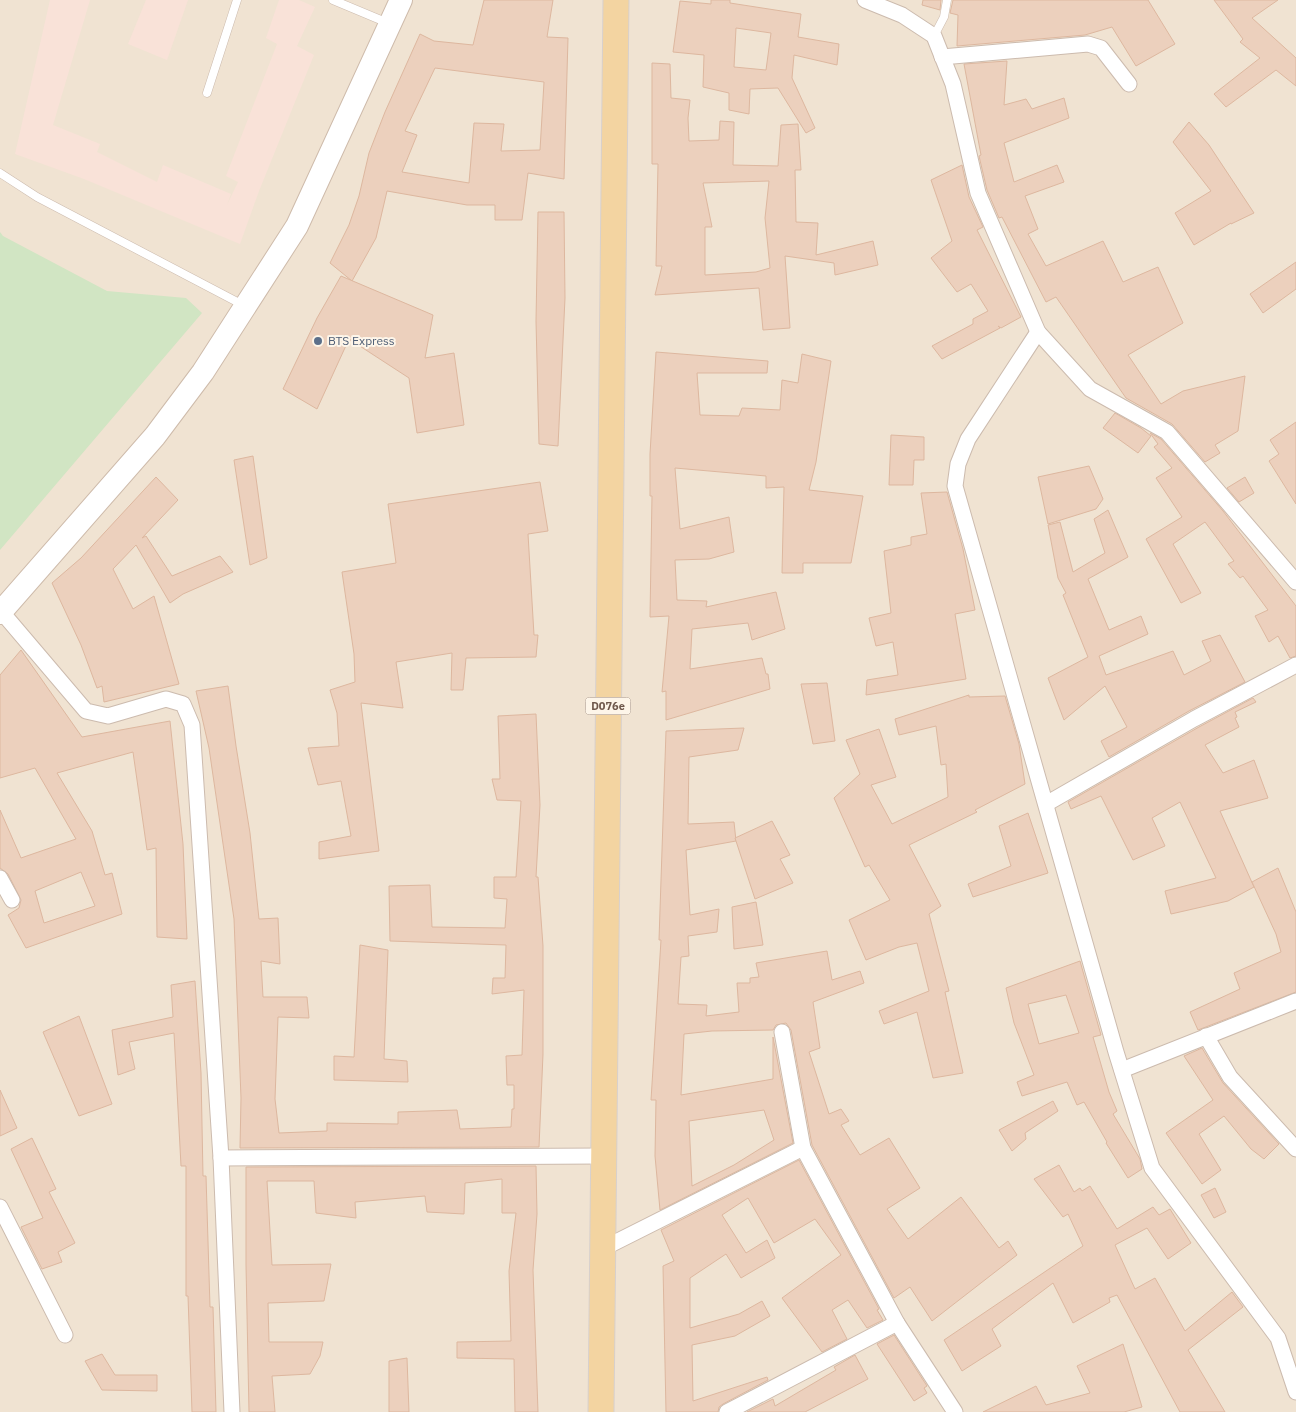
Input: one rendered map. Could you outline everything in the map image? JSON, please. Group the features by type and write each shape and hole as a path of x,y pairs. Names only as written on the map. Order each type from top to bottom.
{"main road":[{"name":"D076e","path":"600,1412 616,0"}],"street":[{"path":"232,1412 221,1158 192,725 183,704 166,699 108,716 86,711 1,612 155,436 203,372 297,226 401,0"},
{"path":"865,0 902,15 934,36 953,84 978,193 1038,332 1090,389 1168,432 1296,582"},
{"path":"942,57 1088,44 1101,48 1129,84"},
{"path":"1038,332 968,439 958,464 955,486 1122,1070 1152,1168 1278,1338 1296,1392"},
{"path":"1046,804 1194,718 1296,665"},
{"path":"0,878 12,900"},
{"path":"1122,1070 1296,1000"},
{"path":"782,1032 803,1148 897,1323 955,1412"},
{"path":"1206,1036 1230,1077 1296,1148"},
{"path":"602,1249 803,1148"},
{"path":"221,1158 603,1156"},
{"path":"0,1207 66,1336"},
{"path":"727,1412 897,1323"}],"lane":[{"path":"206,93 237,0"},
{"path":"334,0 390,24"},
{"path":"934,36 944,17 947,0"},
{"path":"0,173 37,197 245,306"}],"shaded area":[{"path":"0,0 1296,0 1296,1412 0,1412"},
{"path":"50,0 90,0 53,125 100,144 97,152 157,182 163,165 231,194 227,205 238,182 226,176 277,44 266,38 279,0 299,0 315,7 297,46 314,55 259,191 240,244 84,179 15,154"},
{"path":"146,0 188,0 167,60 128,44"}],"green space":[{"path":"0,232 3,236 107,291 186,298 202,313 0,550"}],"building":[{"path":"484,0 553,0 547,37 568,38 564,179 528,173 522,220 495,220 495,205 467,205 387,191 376,238 352,281 330,263 349,225 359,196 369,153 385,112 420,34 434,41 473,45","holes":["435,68 544,82 540,150 501,151 504,124 474,123 469,183 402,172 417,135 405,131"]},
{"path":"711,0 730,0 730,3 801,14 798,37 839,44 837,65 794,55 792,78 815,128 806,133 778,88 750,89 749,114 729,110 729,93 703,87 704,55 673,52 680,1 711,4","holes":["736,28 771,33 766,70 734,67"]},
{"path":"923,0 941,0 940,10 922,5"},
{"path":"953,0 1148,0 1175,44 1136,66 1112,27 1085,35 957,46 958,15 950,13"},
{"path":"1214,0 1278,0 1252,18 1296,58 1296,86 1276,70 1226,107 1214,94 1260,58 1240,42 1243,39"},
{"path":"1007,61 1004,105 1026,99 1032,109 1064,98 1069,118 1004,143 1014,182 1057,165 1064,182 1025,196 1038,229 1028,234 1046,266 1103,241 1123,282 1158,267 1183,323 1128,355 1161,404 1183,391 1245,376 1238,431 1215,445 1220,453 1205,462 1172,424 1126,398 1056,297 1046,302 1002,217 999,218 987,190 979,156 981,155 964,64"},
{"path":"652,63 670,64 671,98 690,100 688,118 689,141 719,140 720,121 734,122 733,165 778,166 781,125 798,124 801,170 795,170 796,222 818,223 816,255 873,241 878,265 835,275 834,263 785,256 790,328 763,330 759,288 655,295 662,266 656,266 658,164 652,164","holes":["769,181 765,218 770,268 756,272 705,275 705,227 712,227 703,183"]},
{"path":"1189,122 1209,145 1254,213 1231,223 1194,245 1175,213 1211,191 1173,142"},
{"path":"962,165 969,197 983,227 977,230 1021,317 1001,328 998,326 1000,328 942,359 932,346 973,324 973,319 988,311 971,284 957,292 931,258 952,241 931,180"},
{"path":"538,212 564,212 565,298 558,446 539,444 536,321"},
{"path":"1296,262 1296,289 1263,313 1250,294"},
{"path":"341,276 433,315 425,358 454,353 464,425 417,433 409,378 349,339 317,409 283,389 317,318"},
{"path":"656,352 768,361 767,373 697,373 700,415 739,416 742,408 780,410 782,380 798,383 802,354 831,361 816,462 809,490 863,496 851,563 803,563 803,573 782,573 784,487 766,488 766,476 675,468 680,529 729,517 734,552 709,559 675,560 677,600 707,601 706,607 776,592 785,629 752,640 748,623 692,629 690,669 762,658 766,674 768,674 770,689 666,720 666,691 662,692 669,616 650,617 652,496 650,496 650,454"},
{"path":"1115,413 1151,436 1138,453 1103,428"},
{"path":"1296,422 1296,504 1269,461 1279,454 1270,440"},
{"path":"1150,433 1161,439 1223,511 1296,606 1296,656 1290,658 1278,636 1269,642 1255,616 1268,610 1243,576 1240,578 1228,564 1234,561 1205,522 1173,544 1201,593 1181,603 1146,539 1182,517 1156,478 1172,468 1154,447 1158,444"},
{"path":"891,435 924,437 924,460 914,460 913,485 889,485"},
{"path":"253,456 267,558 250,565 234,460"},
{"path":"1089,466 1103,499 1096,509 1048,524 1038,477"},
{"path":"156,477 178,500 142,538 146,536 172,576 220,556 233,572 183,594 170,603 136,545 113,569 133,609 154,596 179,684 104,702 102,686 97,688 81,645 52,583 81,558"},
{"path":"1245,477 1254,493 1239,502 1227,488"},
{"path":"540,482 548,531 528,534 534,635 538,635 536,657 466,658 463,690 451,690 452,653 396,662 403,708 361,703 379,851 319,859 319,842 351,836 341,781 318,785 308,748 339,746 337,713 330,690 355,682 354,654 342,572 396,563 388,504"},
{"path":"947,492 963,549 975,610 955,614 966,679 866,695 867,680 898,675 893,642 876,646 869,618 891,613 884,551 911,545 911,537 927,534 921,493"},
{"path":"1108,510 1128,557 1088,579 1109,630 1141,616 1148,634 1099,656 1106,675 1173,651 1184,675 1211,661 1202,641 1220,635 1245,682 1189,711 1109,757 1101,741 1127,727 1105,686 1064,720 1048,678 1088,657 1063,595 1066,593 1058,578 1048,525 1060,522 1073,572 1105,553 1094,519"},
{"path":"21,650 82,737 170,721 183,844 187,939 157,937 156,848 147,850 133,752 57,773 92,831 105,875 112,873 122,914 26,948 8,915 19,908 21,900 8,874 0,868 0,810 21,858 76,839 35,768 0,778 0,675","holes":["81,872 95,906 44,923 35,891"]},
{"path":"827,683 835,741 813,744 801,684"},
{"path":"228,686 250,833 259,919 278,918 280,964 261,961 263,997 307,997 309,1018 278,1017 275,1099 279,1133 327,1131 327,1123 398,1124 398,1112 457,1110 460,1129 511,1127 512,1109 514,1109 514,1085 507,1085 506,1056 522,1055 524,990 492,994 493,978 505,978 506,945 390,941 389,886 430,885 432,927 505,928 507,899 494,898 494,877 516,877 521,801 497,800 492,779 500,779 498,716 536,714 540,805 536,877 538,877 543,946 543,1054 539,1147 240,1148 241,1098 234,919 209,748 196,691"},
{"path":"969,695 969,697 1005,696 1019,744 1025,784 975,810 977,812 909,845 941,906 929,914 949,991 945,992 963,1073 933,1078 917,1012 884,1024 879,1011 929,991 917,943 899,947 866,960 849,920 890,900 869,865 865,867 834,798 860,774 846,740 879,729 896,777 871,785 892,824 948,797 946,764 941,765 936,726 899,735 895,719"},
{"path":"1253,698 1256,702 1235,712 1237,717 1235,718 1239,727 1205,745 1223,773 1254,760 1268,798 1220,811 1254,887 1228,901 1171,914 1165,891 1216,878 1180,802 1152,818 1165,846 1133,860 1101,796 1071,809 1068,802"},
{"path":"744,728 738,750 689,757 688,824 734,822 736,841 686,850 690,915 719,909 717,932 688,936 689,956 681,957 678,1004 707,1005 706,1016 739,1012 737,983 750,983 750,978 759,977 756,963 827,951 832,980 860,971 864,983 813,1002 820,1048 809,1052 829,1114 841,1109 849,1121 841,1125 860,1155 889,1138 920,1188 887,1209 908,1239 961,1197 999,1248 1008,1241 1017,1255 932,1321 910,1287 894,1298 812,1145 791,1030 786,1023 776,1025 773,1030 712,1031 684,1034 681,1095 773,1079 773,1037 793,1143 660,1210 655,1156 656,1100 651,1100 661,940 659,940 666,731","holes":["764,1110 774,1140 734,1165 692,1186 689,1121"]},
{"path":"1028,813 1048,873 973,897 968,884 1011,866 999,826"},
{"path":"772,821 790,855 780,859 793,883 755,899 735,838"},
{"path":"1278,868 1296,912 1296,992 1198,1030 1190,1012 1240,989 1234,973 1281,952 1276,934 1252,882"},
{"path":"756,902 763,945 734,949 732,907"},
{"path":"360,945 388,950 384,1059 407,1061 408,1082 334,1080 334,1056 354,1057"},
{"path":"1080,961 1101,1035 1093,1037 1109,1092 1117,1111 1113,1114 1140,1159 1142,1169 1128,1178 1106,1143 1084,1102 1077,1105 1067,1082 1022,1096 1017,1082 1034,1075 1014,1023 1006,988","holes":["1066,995 1079,1033 1039,1044 1028,1004"]},
{"path":"195,981 201,1073 203,1176 206,1176 210,1307 213,1307 216,1412 192,1412 188,1296 186,1296 186,1166 181,1166 174,1033 129,1042 135,1069 118,1075 112,1030 173,1017 171,985"},
{"path":"79,1016 112,1104 79,1116 43,1032"},
{"path":"1202,1048 1223,1083 1279,1144 1264,1159 1251,1149 1224,1116 1199,1134 1221,1170 1202,1184 1166,1133 1213,1100 1184,1056"},
{"path":"0,1090 17,1128 0,1136"},
{"path":"1053,1101 1058,1111 1025,1133 1026,1139 1012,1151 999,1130"},
{"path":"32,1138 56,1189 49,1192 75,1243 58,1252 62,1262 42,1269 21,1227 43,1218 11,1149"},
{"path":"799,1160 879,1309 877,1310 883,1320 867,1328 848,1300 832,1310 847,1339 822,1352 782,1298 841,1255 815,1219 774,1243 748,1198 722,1215 746,1253 767,1240 775,1258 741,1278 726,1254 690,1278 690,1328 739,1314 762,1301 770,1316 735,1336 692,1345 693,1401 767,1377 768,1380 723,1404 719,1407 718,1412 666,1412 663,1266 674,1261 661,1230"},
{"path":"1059,1165 1074,1192 1080,1188 1082,1191 1090,1186 1117,1229 1153,1207 1159,1215 1170,1209 1191,1243 1168,1259 1147,1228 1115,1245 1135,1289 1155,1278 1185,1331 1232,1292 1243,1307 1188,1350 1225,1412 1180,1412 1117,1295 1109,1298 1110,1302 1073,1323 1053,1283 992,1329 1001,1346 962,1371 944,1340 1083,1246 1068,1214 1063,1217 1034,1179"},
{"path":"536,1166 537,1214 533,1270 538,1412 515,1412 514,1359 457,1358 457,1342 511,1341 509,1271 516,1213 502,1213 502,1179 465,1183 464,1214 427,1212 425,1196 355,1202 356,1218 316,1213 314,1181 267,1181 272,1265 331,1264 324,1301 268,1303 269,1342 323,1342 320,1356 310,1374 272,1376 275,1412 249,1412 246,1167"},
{"path":"1215,1188 1226,1212 1214,1218 1201,1195"},
{"path":"894,1335 927,1386 924,1388 927,1393 914,1401 877,1344"},
{"path":"1123,1344 1142,1407 1124,1412 983,1412 1036,1386 1046,1405 1090,1393 1077,1366"},
{"path":"102,1354 115,1375 157,1375 157,1391 102,1390 85,1361"},
{"path":"855,1355 868,1379 805,1412 747,1412 773,1399 775,1406 836,1370 834,1367"},
{"path":"407,1358 409,1412 389,1412 389,1361"}],"place":[{"name":"BTS Express","path":"318,341"}]}
